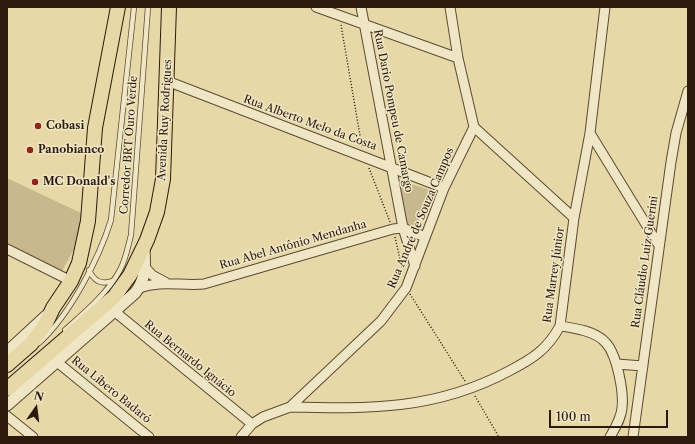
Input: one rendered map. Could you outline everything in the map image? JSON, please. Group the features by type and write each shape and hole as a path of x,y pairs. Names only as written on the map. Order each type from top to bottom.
{"main road":[{"path":"9,377 45,325 53,308 71,281 78,263 88,221 92,146 118,7"},
{"path":"160,7 168,24"},
{"name":"Avenida Ruy Rodrigues","path":"9,377 114,297 130,275 144,249 157,212 163,179 168,7"}],"street":[{"path":"316,7 340,17 364,24 458,58"},
{"name":"Rua Dario Pompeu de Camargo","path":"361,7 393,167 403,228 415,266"},
{"path":"450,7 458,58 474,127 574,218"},
{"name":"Rua Marrey Júnior","path":"290,407 382,407 439,399 471,389 532,359 553,339 560,326 574,218 590,133 605,7"},
{"name":"Rua Alberto Melo da Costa","path":"167,81 364,155 444,188"},
{"name":"Rua Cláudio Luíz Guerini","path":"633,437 644,366 658,244 676,133 688,91"},
{"name":"Rua André de Souza Campos","path":"241,437 252,424 276,411 290,407 381,321 406,288 444,188 474,127"},
{"path":"590,133 658,244"},
{"name":"Rua Abel Antônio Mendanha","path":"139,288 150,284 165,282 191,285 204,284 393,229 403,228 425,237"},
{"path":"7,249 71,281"},
{"path":"7,405 139,288 145,267 144,249"},
{"name":"Rua Abel Antônio Mendanha","path":"145,267 152,275 165,282"},
{"path":"7,352 53,308"},
{"name":"Rua Bernardo Ignácio","path":"114,311 252,424"},
{"path":"560,326 592,333 606,342 617,364 622,408 619,421 610,437"},
{"name":"Rua Líbero Badaró","path":"57,362 149,437"},
{"path":"617,364 644,366"},
{"path":"622,408 638,408"},
{"path":"7,416 33,437"}],"lane":[{"name":"Corredor BRT Ouro Verde","path":"7,372 59,322 72,302 108,231 113,207 134,7"},
{"name":"Corredor BRT Ouro Verde","path":"58,336 102,294 114,280 124,260 131,234 148,7"},
{"path":"89,270 92,278 98,282 106,283 114,280"},
{"path":"7,381 9,377"}],"path":[{"path":"340,17 364,155 393,229 406,288 471,389 499,437"}],"shaded area":[{"path":"7,178 83,214 75,247 60,275 7,249"},
{"path":"396,179 430,190 416,228 405,225"}],"place":[{"name":"Cobasi","path":"38,126"},
{"name":"Panobianco","path":"30,150"},
{"name":"MC Donald's","path":"35,182"}]}
